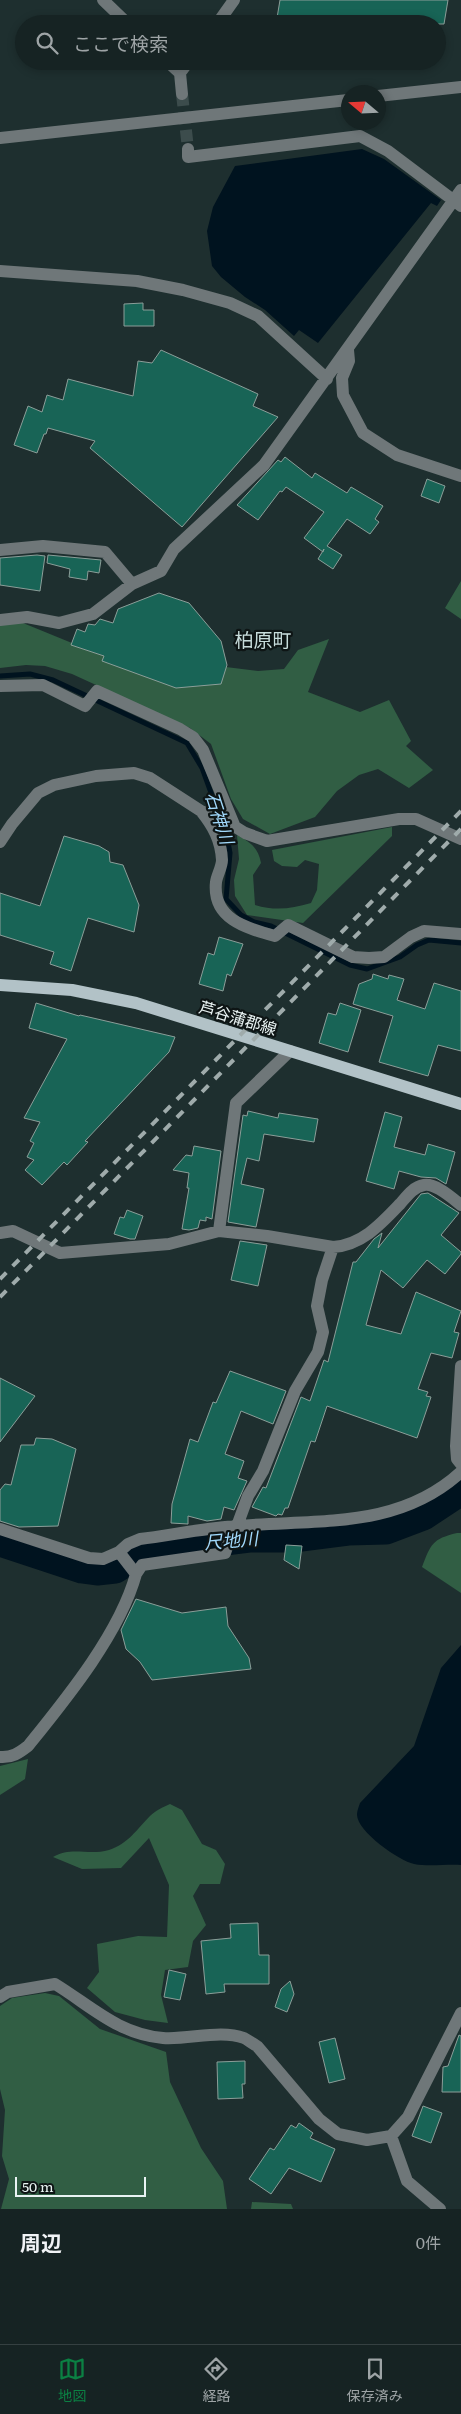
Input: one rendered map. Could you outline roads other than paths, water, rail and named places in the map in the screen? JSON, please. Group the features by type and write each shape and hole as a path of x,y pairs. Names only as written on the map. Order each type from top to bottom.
{"main road":[{"name":"芦谷蒲郡線","path":"0,985 72,990 136,1003 461,1104"}],"street":[{"path":"103,0 119,15"},
{"path":"223,15 234,0"},
{"path":"177,70 180,73 182,94"},
{"path":"386,95 461,87"},
{"path":"0,138 341,101"},
{"path":"0,620 27,617 59,623 93,614 132,584 161,570 174,548 264,466 458,199 388,151 360,136 188,157 188,149"},
{"path":"0,271 137,281 183,290 230,303 258,316 327,379"},
{"path":"348,350 349,361 342,378 343,395 363,433 397,455 461,476"},
{"path":"0,550 43,546 105,552 132,584"},
{"path":"0,686 43,685 85,706 97,691 192,737 203,750 232,825"},
{"path":"0,842 12,824 38,793 54,785 96,776 134,773 150,778 207,813 267,842 399,819 416,819 461,838"},
{"path":"207,813 218,841 222,861 216,882 216,897 220,907 229,918 240,925 275,936 288,925 353,957 369,958 384,957 411,937 424,931 461,934"},
{"path":"219,1231 236,1103 290,1051"},
{"path":"0,1233 13,1231 60,1253 169,1244 219,1231 267,1236 333,1247 342,1246 361,1239 382,1222 413,1189 425,1185 438,1188 461,1205"},
{"path":"0,1241 13,1231"},
{"path":"0,1757 7,1758 18,1754 28,1746 50,1718 106,1639 124,1607 133,1571 142,1565 225,1553 248,1496 263,1471 295,1391 318,1352 322,1332 317,1306 322,1280 333,1247"},
{"path":"461,1366 456,1459 461,1464"},
{"path":"0,1529 89,1558 103,1559 120,1553 128,1544 140,1539 234,1528 370,1518 406,1507 448,1484 461,1472"},
{"path":"120,1553 133,1571"},
{"path":"0,1997 8,1992 55,1984 105,2020 127,2029 163,2038 223,2036 244,2038 257,2046 319,2119 338,2134 366,2140 391,2136 408,2117 461,2012"},
{"path":"391,2136 407,2181 440,2209"}],"water":[{"path":"362,149 384,159 441,200 437,206 431,203 318,343 299,330 294,336 265,310 245,297 221,277 212,266 207,231 213,207 235,166"},
{"path":"461,1645 461,1865 414,1864 407,1862 379,1844 363,1829 357,1811 360,1803 414,1746 441,1668"}],"waterway":[{"name":"石神川","path":"0,676 30,674 53,680 187,743 202,768 227,837 230,853 226,899 241,915 254,922 271,926 350,965 367,969 400,957 417,945 429,940 461,943"},
{"name":"尺地川","path":"0,1541 82,1568 97,1570 115,1568 149,1550 170,1547 249,1537 293,1537 348,1530 386,1529 423,1515 461,1490"}],"tunnel":[{"path":"182,94 188,149"}],"railway":[{"path":"0,1279 461,811"},
{"path":"0,1297 461,829"}],"district":[{"name":"柏原町","path":"263,640"}]}
